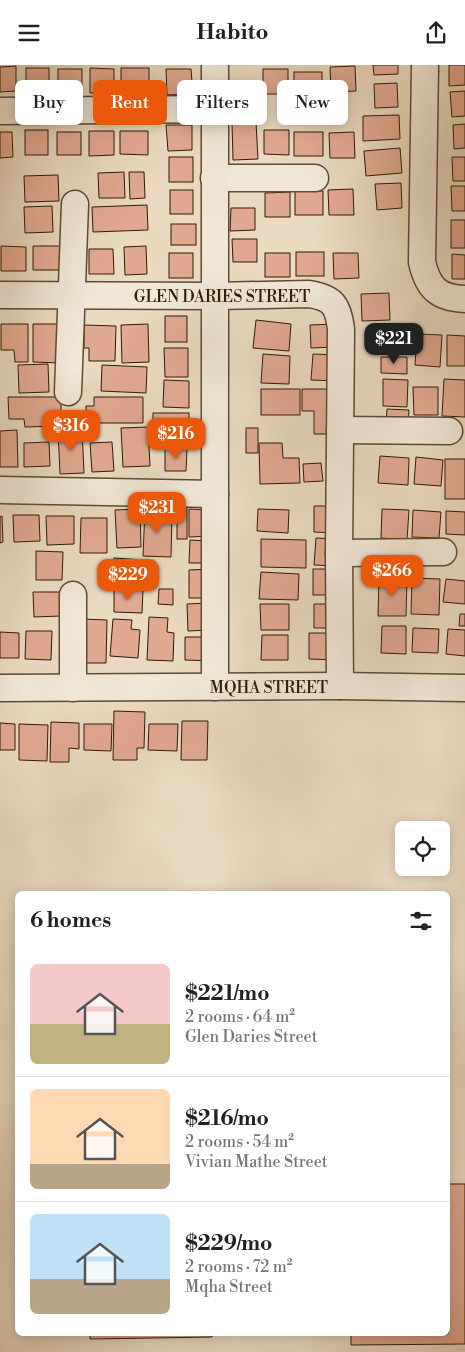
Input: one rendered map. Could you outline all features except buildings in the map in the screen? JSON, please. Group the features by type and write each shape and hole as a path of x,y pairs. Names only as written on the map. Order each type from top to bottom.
{"street":[{"path":"215,65 215,80"},
{"path":"425,65 422,262 432,286 451,299 465,299"},
{"path":"0,111 177,109"},
{"path":"215,125 215,687"},
{"path":"214,178 315,178"},
{"path":"68,393 75,204"},
{"name":"GLEN DARIES STREET","path":"0,295 215,296 309,294 322,296 332,303 339,314 341,329 340,686"},
{"path":"340,430 449,431"},
{"path":"0,491 215,494"},
{"path":"339,553 443,552"},
{"path":"73,595 73,688"},
{"name":"MQHA STREET","path":"0,688 340,686 465,688"}]}
